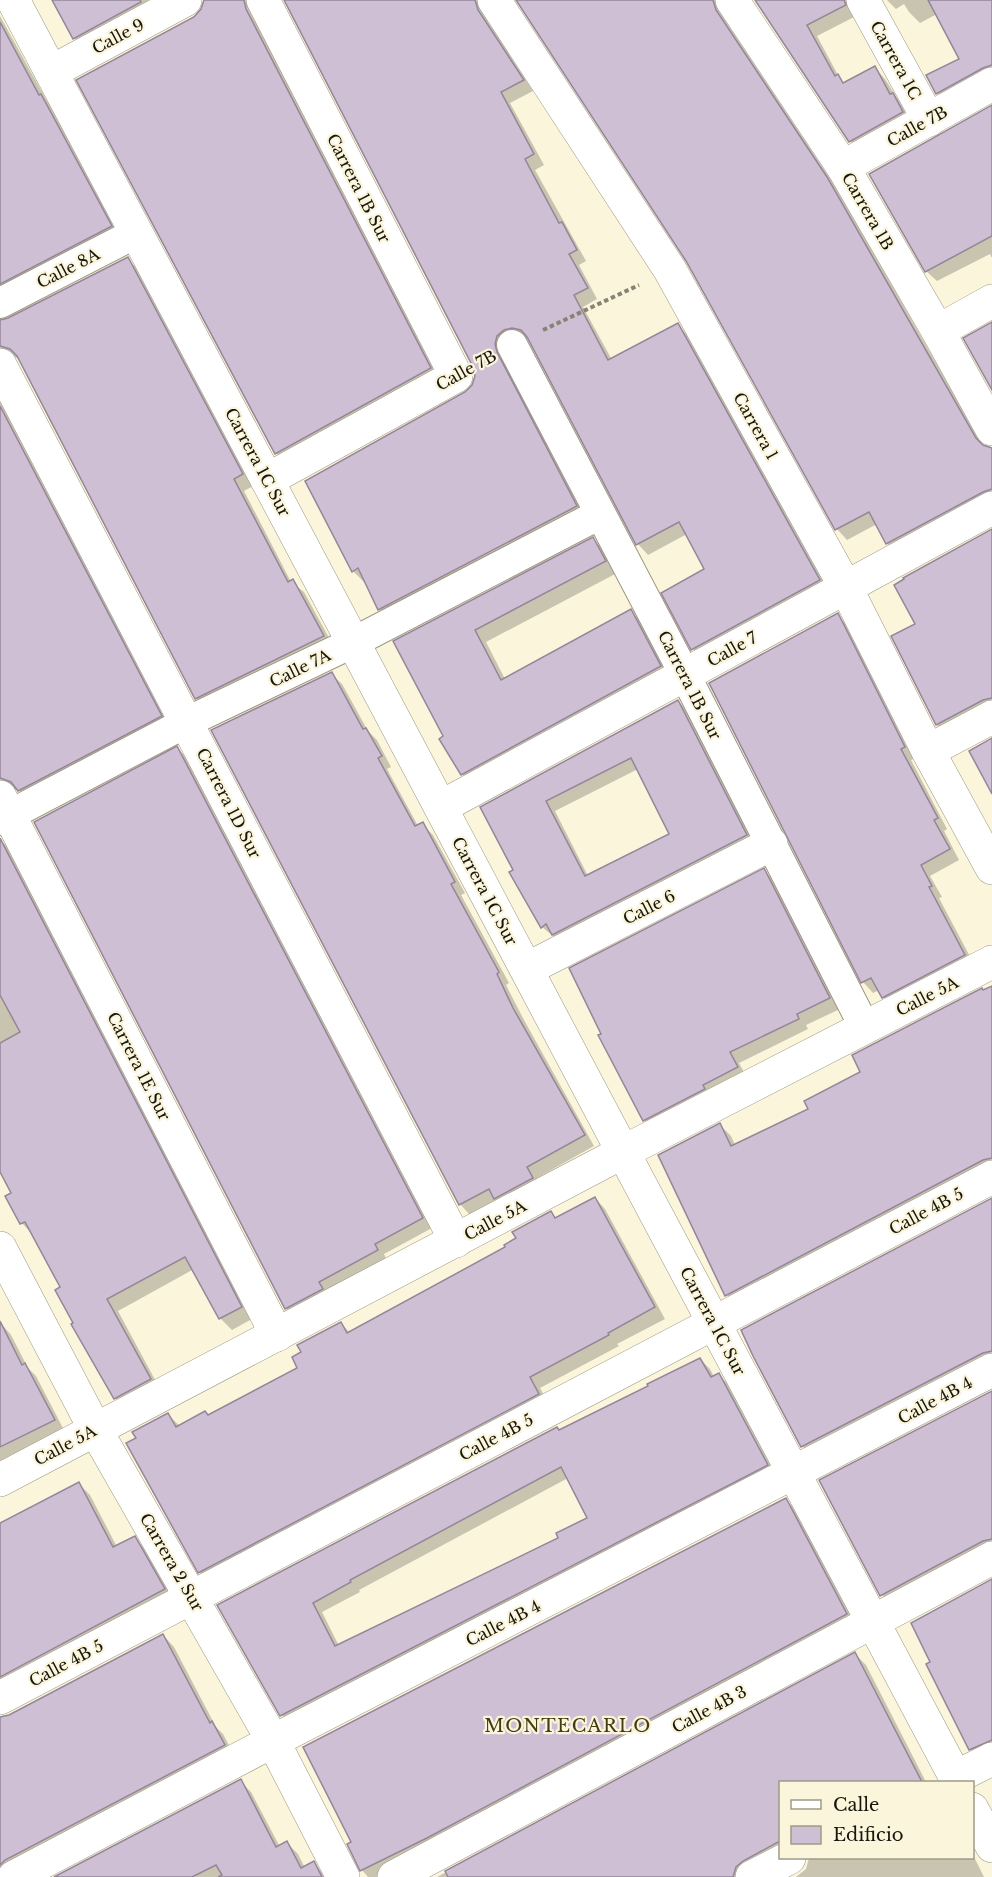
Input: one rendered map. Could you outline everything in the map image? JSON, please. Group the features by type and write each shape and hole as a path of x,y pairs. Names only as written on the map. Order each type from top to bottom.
{"street":[{"name":"Carrera 1C Sur","path":"13,0 872,1621 949,1778"},
{"name":"Calle 9","path":"51,72 185,0"},
{"name":"Carrera 1B Sur","path":"263,0 456,376"},
{"name":"Carrera 1","path":"494,0 670,270 846,588 928,751 992,868"},
{"name":"Carrera 1B","path":"732,0 843,167 992,429"},
{"name":"Carrera 1C","path":"863,0 928,120"},
{"name":"Calle 7B","path":"843,167 992,84"},
{"name":"Calle 8A","path":"0,303 136,233"},
{"path":"938,331 992,301"},
{"name":"Carrera 1B Sur","path":"512,345 685,675 865,1028"},
{"name":"Carrera 1D Sur","path":"0,365 456,1241"},
{"name":"Calle 7B","path":"267,480 456,376"},
{"name":"Calle 7","path":"441,807 992,508"},
{"name":"Calle 7A","path":"3,811 354,642 600,514"},
{"path":"928,751 992,717"},
{"name":"Carrera 1E Sur","path":"3,811 278,1335"},
{"name":"Calle 6","path":"527,969 771,844"},
{"name":"Calle 5A","path":"0,1480 623,1152 992,962"},
{"name":"Calle 4B 5","path":"0,1698 992,1177"},
{"name":"Carrera 2 Sur","path":"0,1248 95,1429 273,1741 343,1877"},
{"name":"Calle 4B 4","path":"14,1877 992,1370"},
{"name":"Calle 4B 3","path":"394,1877 992,1558"},
{"path":"949,1778 992,1759"},
{"path":"974,1813 992,1846"},
{"path":"752,1877 785,1859"}],"path":[{"name":"Calle 7B","path":"512,345 670,270"}],"building":[{"path":"52,0 140,0 141,2 73,39"},
{"path":"204,0 244,0 246,9 431,368 275,454 76,80 194,17 201,9"},
{"path":"284,0 475,0 478,10 524,80 501,92 534,154 525,159 559,223 562,222 577,250 569,254 588,288 574,295 608,360 678,323 820,580 691,650 661,593 704,569 679,522 636,545 527,337 521,330 512,328 504,330 497,336 495,344 497,352 577,506 378,610 358,568 352,572 305,481 465,392 472,385 475,376 473,367"},
{"path":"516,0 713,0 716,10 827,177 976,438 983,445 992,448 992,489 886,544 869,512 835,530 686,261"},
{"path":"755,0 844,0 846,5 807,25 835,76 838,74 843,83 875,66 903,112 849,142"},
{"path":"928,0 992,0 992,65 936,94 926,75 959,59"},
{"path":"0,22 112,226 0,284"},
{"path":"992,105 992,236 925,272 869,174"},
{"path":"128,257 243,474 234,479 288,582 293,579 324,636 195,699 17,356 10,349 0,346 0,320"},
{"path":"992,322 992,390 963,338"},
{"path":"0,406 162,716 18,791 11,782 0,778"},
{"path":"992,529 992,698 983,700 936,725 891,636 915,624 894,585"},
{"path":"593,537 606,561 475,630 501,680 631,609 661,666 461,775 439,739 443,736 393,641"},
{"path":"838,613 905,747 901,749 938,818 934,820 950,849 921,865 932,886 929,887 965,955 882,998 871,978 861,983 709,683"},
{"path":"332,672 363,729 366,728 382,756 378,758 415,826 423,822 455,882 451,884 499,972 497,974 513,1008 585,1135 527,1167 533,1178 494,1199 489,1189 459,1205 211,730"},
{"path":"678,700 747,835 552,935 546,924 541,928 509,872 513,870 480,807","holes":["631,758 669,834 585,876 546,801"]},
{"path":"992,738 992,794 969,751"},
{"path":"177,746 423,1218 375,1244 378,1250 319,1282 323,1289 285,1309 34,822"},
{"path":"0,838 242,1307 219,1319 185,1257 107,1299 151,1379 114,1399 71,1324 73,1323 55,1290 60,1287 25,1222 20,1224 5,1196 11,1193 0,1172 0,1043 20,1032 0,995"},
{"path":"764,868 830,998 797,1014 799,1019 730,1052 738,1067 703,1085 705,1089 643,1121 598,1035 601,1034 569,968"},
{"path":"992,986 992,1158 983,1160 725,1296 658,1155 720,1123 731,1146 808,1109 804,1101 860,1072 852,1055 982,988 983,990"},
{"path":"595,1197 655,1307 608,1333 609,1335 530,1377 539,1394 198,1573 126,1443 136,1438 132,1432 168,1413 176,1427 205,1411 208,1415 297,1368 292,1357 301,1352 297,1345 341,1322 347,1333 505,1247 504,1245 516,1238 512,1232 551,1211 555,1218"},
{"path":"992,1198 992,1351 983,1353 801,1447 741,1330"},
{"path":"0,1321 22,1365 25,1363 55,1420 0,1447"},
{"path":"700,1358 711,1377 719,1373 768,1465 280,1716 217,1605 557,1427 559,1430 648,1386 647,1384","holes":["561,1467 587,1518 556,1533 558,1538 335,1646 313,1603 351,1582 350,1580"]},
{"path":"992,1391 992,1539 983,1541 880,1596 819,1480"},
{"path":"79,1482 113,1547 135,1536 165,1589 0,1677 0,1523"},
{"path":"786,1498 847,1614 427,1838 360,1871 347,1844 351,1842 303,1747"},
{"path":"992,1579 992,1740 969,1750 926,1664 930,1662 911,1623"},
{"path":"163,1634 210,1723 212,1721 225,1745 5,1860 0,1865 0,1717 9,1715"},
{"path":"855,1652 921,1781 779,1781 779,1842 743,1861 736,1867 733,1877 448,1877 445,1871"},
{"path":"241,1779 276,1847 287,1841 301,1868 314,1861 322,1877 218,1877 222,1875 216,1865 192,1877 54,1877"}],"district":[{"name":"MONTECARLO","path":"568,1726"}]}
